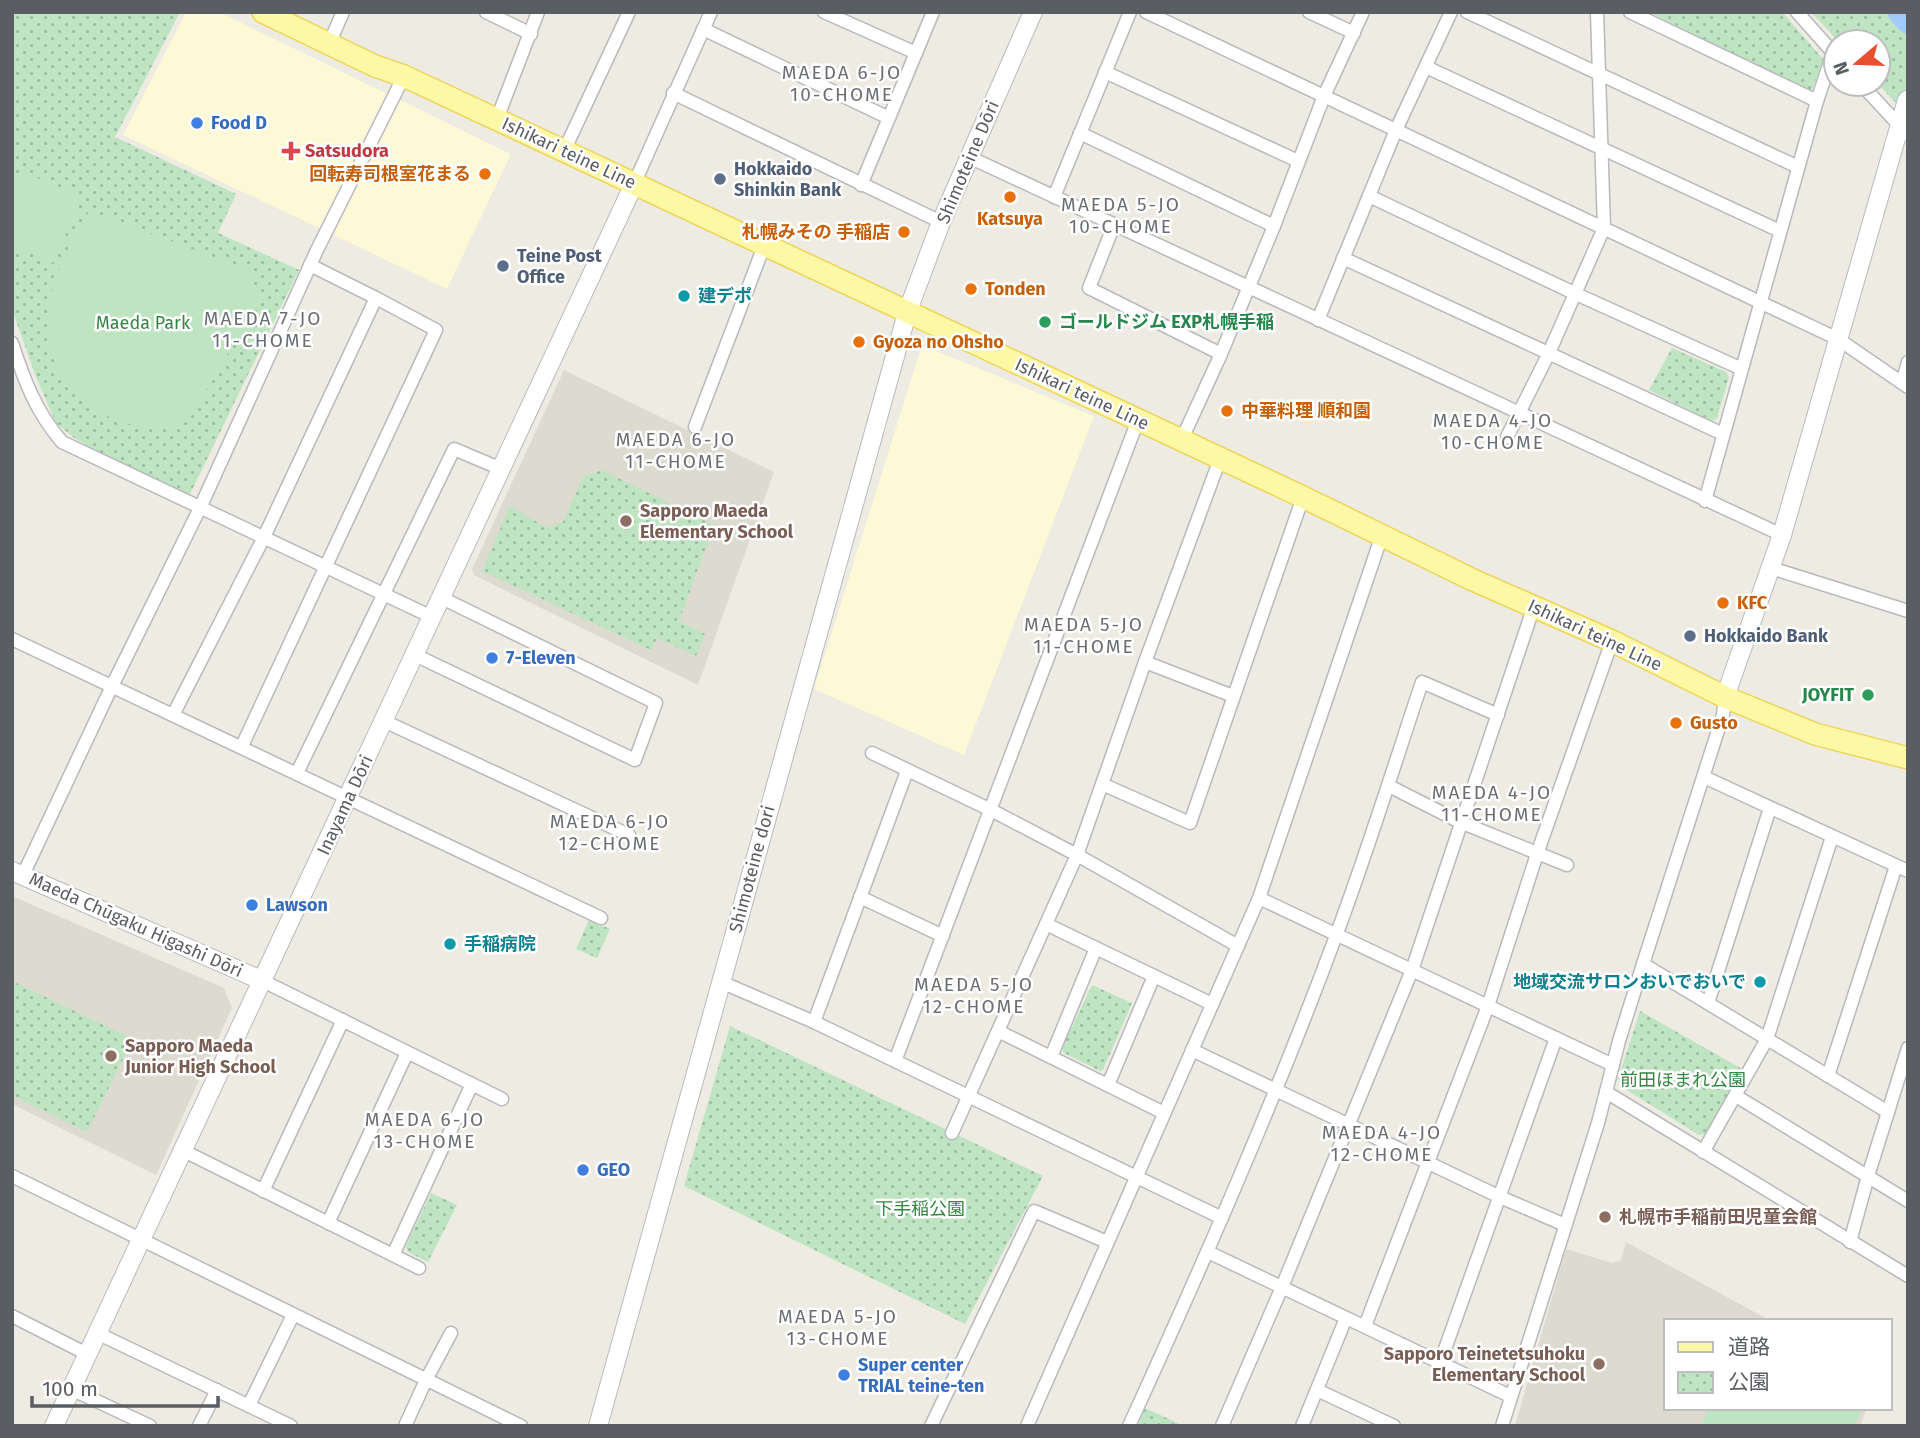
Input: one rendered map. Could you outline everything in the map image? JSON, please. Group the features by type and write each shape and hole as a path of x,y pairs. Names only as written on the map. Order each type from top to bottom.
{"main road":[{"name":"Ishikari teine Line","path":"263,12 1612,641 1724,697 1815,734 1907,759"}],"street":[{"path":"329,44 343,12"},
{"path":"486,12 531,34"},
{"path":"497,119 538,12"},
{"path":"564,151 629,12"},
{"path":"634,184 711,12"},
{"path":"824,12 916,53"},
{"path":"862,185 933,12"},
{"name":"Shimoteine Dōri","path":"907,313 941,222 1033,12"},
{"path":"1054,197 1130,12"},
{"path":"1146,12 1838,339 1905,385 1908,362"},
{"path":"1309,12 1354,33"},
{"path":"1181,441 1222,354 1275,226 1324,96 1363,12"},
{"path":"1318,320 1396,130 1451,12"},
{"path":"1467,12 1798,167"},
{"path":"1507,437 1548,355 1604,228 1597,12"},
{"path":"1630,12 1817,101"},
{"path":"1797,12 1822,40"},
{"path":"703,29 889,118"},
{"path":"1426,67 1780,231"},
{"path":"1105,72 1298,161"},
{"path":"18,873 200,508 310,265 404,76"},
{"path":"1705,501 1822,87"},
{"path":"673,93 941,222"},
{"path":"1874,98 1904,131"},
{"path":"1502,1426 1643,964 1723,715 1724,697 1782,535 1838,339 1904,131 1907,98"},
{"path":"1080,133 1275,226"},
{"path":"969,157 1782,535"},
{"name":"Inayama Dōri","path":"54,1426 181,1150 442,598 499,468 634,184"},
{"path":"1369,197 1742,369"},
{"path":"1114,225 1089,288 1222,354"},
{"path":"695,427 764,246"},
{"path":"1343,258 1723,434"},
{"path":"242,746 324,565 436,330 310,265"},
{"path":"173,715 264,537 376,298"},
{"name":"Shimoteine dori","path":"598,1426 907,313"},
{"path":"12,343 18,379 62,442 432,617"},
{"path":"895,1061 1138,421"},
{"path":"297,773 454,449 499,468"},
{"path":"952,1133 1077,855 1144,662 1220,459"},
{"path":"1102,784 1191,823 1303,497"},
{"path":"1028,1425 1259,898 1382,535"},
{"path":"1771,568 1908,611"},
{"path":"415,656 635,760 656,703 442,598"},
{"path":"1222,1426 1412,970 1534,606"},
{"path":"12,639 601,918"},
{"path":"1364,1326 1489,1006 1537,854 1612,641"},
{"path":"1144,662 1233,696"},
{"path":"1129,1426 1209,1252 1336,934 1389,786 1422,682 1498,715"},
{"path":"384,721 628,835"},
{"path":"872,753 1077,855 1238,946"},
{"path":"814,1022 907,771"},
{"path":"1704,777 1902,868 1828,1076"},
{"path":"1389,786 1461,822 1567,865"},
{"path":"1708,1003 1770,808"},
{"path":"1703,1152 1767,1040 1832,836"},
{"name":"Maeda Chūgaku Higashi Dōri","path":"18,873 261,980"},
{"path":"860,897 943,936"},
{"path":"1259,898 1613,1065"},
{"path":"1046,924 1212,1004"},
{"path":"1051,1057 1096,948"},
{"path":"1643,964 1888,1112"},
{"path":"1108,1085 1154,976"},
{"path":"261,980 502,1100"},
{"path":"721,982 814,1022 1222,1217"},
{"path":"263,1191 343,1020"},
{"path":"998,1031 1164,1113"},
{"path":"1440,1363 1556,1038"},
{"path":"1850,1242 1908,1048"},
{"path":"1192,1051 1565,1225"},
{"path":"328,1223 407,1053"},
{"path":"393,1255 472,1084"},
{"path":"1606,1092 1908,1276"},
{"path":"1736,1096 1908,1201"},
{"path":"181,1150 419,1268"},
{"path":"12,1176 521,1426"},
{"path":"931,1426 1034,1211 1107,1242"},
{"path":"1209,1252 1510,1396"},
{"path":"249,1405 293,1315"},
{"path":"12,1316 88,1354"},
{"path":"1302,1426 1346,1318"},
{"path":"97,1333 290,1426"},
{"path":"405,1426 451,1334"},
{"path":"71,1388 150,1426"},
{"path":"199,1426 217,1390"},
{"path":"1317,1390 1394,1426"}],"shaded area":[{"path":"186,12 219,12 511,154 447,289 123,135"},
{"path":"922,345 1094,416 964,755 814,689"},
{"name":"Sapporo Maeda Elementary School","path":"564,370 774,472 698,685 474,575 472,569"},
{"name":"Sapporo Maeda Junior High School","path":"12,896 224,988 232,1008 156,1175 12,1104"},
{"name":"Sapporo Teinetetsuhoku Elementary School","path":"1626,1242 1767,1319 1664,1319 1664,1410 1866,1410 1860,1426 1515,1426 1566,1249 1612,1263 1621,1260"}],"green space":[{"name":"Maeda Park","path":"12,12 180,12 115,137 236,194 218,233 299,270 190,494 178,492 99,453 73,437 56,423 36,377 12,309"},
{"path":"1649,12 1782,12 1822,58 1822,65 1811,92"},
{"path":"1811,12 1908,12 1908,116 1891,98 1892,28 1826,28"},
{"path":"20,170 82,198 53,263 12,245 12,188"},
{"path":"89,211 249,270 260,299 188,422 156,428 132,425 110,417 91,406 74,391 61,373 48,330 51,292 59,268"},
{"path":"1672,348 1726,372 1729,377 1717,418 1711,421 1649,390"},
{"path":"602,470 714,525 679,621 705,634 696,656 657,638 651,650 482,571 510,506 547,528 563,522 583,477"},
{"path":"589,920 610,929 597,958 576,949"},
{"path":"12,981 133,1039 87,1132 12,1095"},
{"path":"1092,985 1132,1003 1103,1070 1100,1071 1064,1053 1062,1048"},
{"name":"前田ほまれ公園","path":"1640,1011 1742,1069 1708,1133 1699,1135 1622,1087 1618,1079"},
{"name":"下手稲公園","path":"730,1026 1043,1176 965,1324 684,1186"},
{"path":"431,1193 457,1205 428,1262 408,1252 406,1246"},
{"path":"1145,1408 1184,1426 1138,1426"},
{"path":"1707,1410 1860,1410 1855,1426 1702,1426"}],"waterway":[{"path":"1899,12 1908,22"}],"place":[{"name":"Food D","path":"197,123"},
{"name":"Satsudora","path":"291,151"},
{"name":"回転寿司根室花まる","path":"485,174"},
{"name":"Hokkaido Shinkin Bank","path":"720,179"},
{"name":"Katsuya","path":"1010,197"},
{"name":"札幌みその 手稲店","path":"904,232"},
{"name":"Teine Post Office","path":"503,266"},
{"name":"Tonden","path":"971,289"},
{"name":"建デポ","path":"684,296"},
{"name":"ゴールドジム EXP札幌手稲","path":"1045,322"},
{"name":"Gyoza no Ohsho","path":"859,342"},
{"name":"中華料理 順和園","path":"1227,411"},
{"name":"Sapporo Maeda Elementary School","path":"626,521"},
{"name":"KFC","path":"1723,603"},
{"name":"Hokkaido Bank","path":"1690,636"},
{"name":"7-Eleven","path":"492,658"},
{"name":"JOYFIT","path":"1868,695"},
{"name":"Gusto","path":"1676,723"},
{"name":"Lawson","path":"252,905"},
{"name":"手稲病院","path":"450,944"},
{"name":"地域交流サロンおいでおいで","path":"1760,982"},
{"name":"Sapporo Maeda Junior High School","path":"111,1056"},
{"name":"GEO","path":"583,1170"},
{"name":"札幌市手稲前田児童会館","path":"1605,1217"},
{"name":"Sapporo Teinetetsuhoku Elementary School","path":"1599,1364"},
{"name":"Super center TRIAL teine-ten","path":"844,1375"}],"district":[{"name":"MAEDA 6-JO 10-CHOME","path":"842,83"},
{"name":"MAEDA 5-JO 10-CHOME","path":"1121,215"},
{"name":"MAEDA 7-JO 11-CHOME","path":"263,329"},
{"name":"MAEDA 4-JO 10-CHOME","path":"1493,431"},
{"name":"MAEDA 6-JO 11-CHOME","path":"676,450"},
{"name":"MAEDA 5-JO 11-CHOME","path":"1084,635"},
{"name":"MAEDA 4-JO 11-CHOME","path":"1492,803"},
{"name":"MAEDA 6-JO 12-CHOME","path":"610,832"},
{"name":"MAEDA 5-JO 12-CHOME","path":"974,995"},
{"name":"MAEDA 6-JO 13-CHOME","path":"425,1130"},
{"name":"MAEDA 4-JO 12-CHOME","path":"1382,1143"},
{"name":"MAEDA 5-JO 13-CHOME","path":"838,1327"}]}
